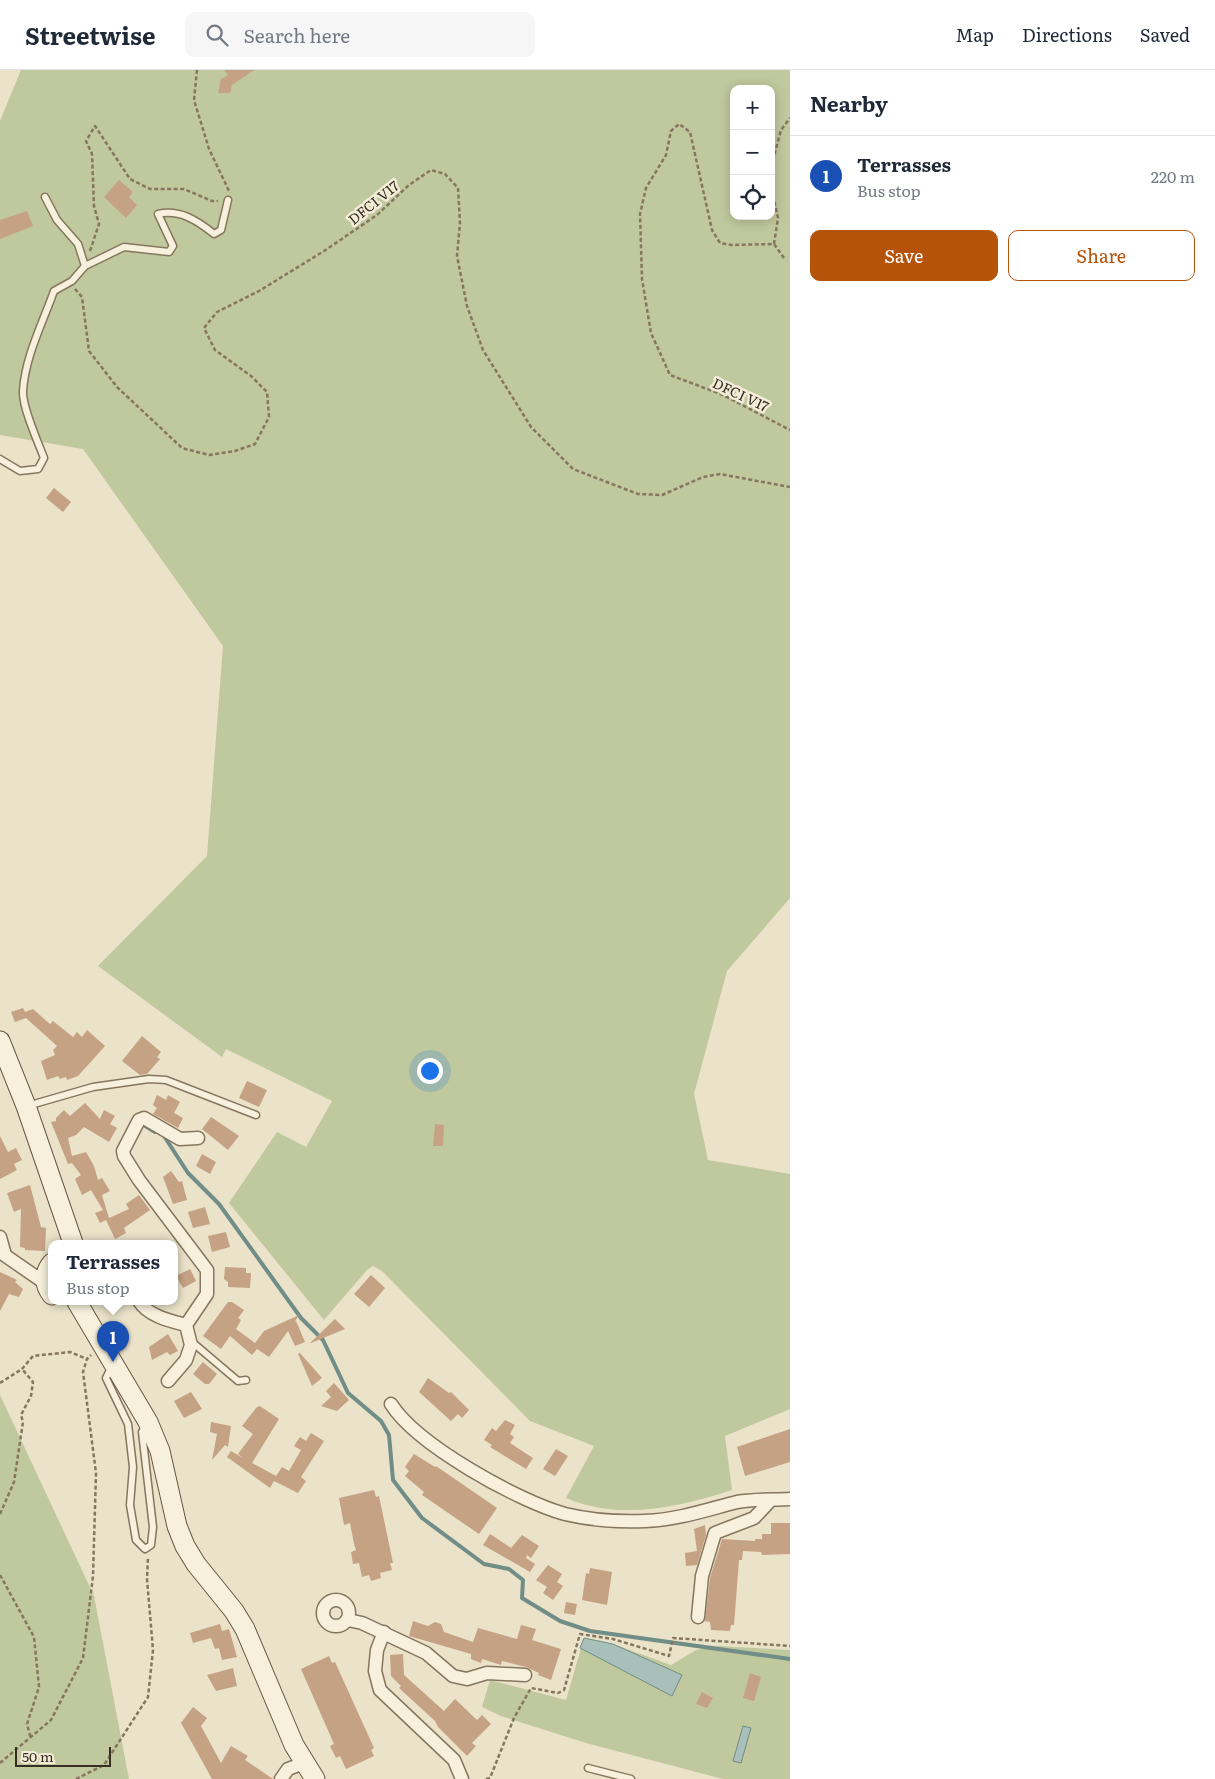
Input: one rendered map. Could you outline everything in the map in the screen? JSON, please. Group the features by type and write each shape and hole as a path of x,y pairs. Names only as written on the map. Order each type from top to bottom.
{"street":[{"path":"0,1041 26,1106 72,1240"},
{"path":"168,1381 186,1360 191,1345 186,1325 207,1294 207,1270 139,1180 124,1156 124,1151 139,1120 144,1118 180,1139 198,1138"},
{"path":"63,1240 64,1221"},
{"path":"0,1237 3,1253 25,1268 48,1277"},
{"path":"79,1305 148,1422 160,1451 177,1526 185,1546 196,1564 234,1610 245,1629 304,1763 315,1779"},
{"path":"141,1305 143,1308 166,1319 186,1325"},
{"path":"391,1404 421,1435 468,1470 565,1514 644,1522 688,1517 739,1502 790,1499"},
{"path":"698,1617 702,1576 715,1533 754,1518 770,1500"},
{"path":"348,1620 362,1622 426,1653 453,1676 467,1679 487,1673 525,1675"},
{"path":"384,1632 376,1650 375,1671 380,1690 454,1760 462,1779"},
{"path":"281,1779 288,1770 304,1763"}],"lane":[{"path":"45,197 57,220 78,244 85,266"},
{"path":"0,459 20,471 38,469 44,458 33,429 23,393 28,366 54,291 72,281 85,266 124,247 169,252 173,246 158,214 168,212 184,215 214,234 221,230 228,200"},
{"path":"26,1106 93,1087 149,1079 166,1080 256,1115"},
{"path":"190,1341 238,1381 246,1380"},
{"path":"116,1368 110,1370 106,1378 128,1424 133,1467 130,1505 136,1540 140,1546 149,1548 153,1527 142,1432 148,1422"},
{"path":"588,1768 631,1779"}],"path":[{"path":"85,266 99,224 94,206 92,154 86,141 95,126 130,179 150,189 184,189 212,201 228,200 231,191 209,149 194,100 197,70"},
{"path":"784,258 774,244 778,218 772,191 774,156 781,130 790,118"},
{"name":"DFCI V17","path":"774,244 731,245 720,243 712,230 690,132 679,124 671,131 666,155 646,188 640,214 642,279 651,333 670,375 724,395 790,430"},
{"name":"DFCI V17","path":"72,281 82,297 89,351 117,387 182,448 209,455 235,451 254,444 270,417 267,392 251,376 215,350 204,328 217,312 259,291 324,251 377,215 430,170 438,172 445,174 458,188 460,223 457,256 467,306 483,350 531,427 573,468 638,494 662,495 703,477 720,474 790,486"},
{"path":"0,1763 32,1739 51,1720 83,1658 93,1576 96,1473 82,1372 87,1359 103,1344"},
{"path":"0,1383 22,1369 33,1356 70,1352 87,1359"},
{"path":"0,1514 14,1482 23,1422 21,1415 31,1396 33,1382 22,1369"},
{"path":"76,1779 104,1766 148,1697 153,1650 147,1579 149,1548"},
{"path":"0,1574 34,1637 39,1687 26,1724 32,1739"},
{"path":"486,1779 490,1778 514,1718 531,1688 558,1693 564,1690 580,1634 613,1639 669,1656 673,1638 790,1646"}],"green space":[{"path":"21,70 790,70 790,898 727,971 694,1094 708,1160 790,1174 790,1409 725,1436 732,1490 692,1502 649,1509 607,1509 586,1505 566,1498 594,1446 530,1421 382,1271 373,1266 367,1270 324,1320 229,1203 277,1132 306,1147 332,1101 226,1049 222,1057 98,966 207,856 223,646 83,449 0,435 0,121"},
{"path":"0,1395 94,1596 129,1779 0,1779"},
{"path":"584,1638 613,1644 671,1665 696,1650 718,1646 790,1650 790,1779 723,1779 586,1743 501,1716 482,1707 490,1680 566,1700"}],"water":[{"path":"584,1638 613,1644 682,1675 672,1696 580,1648"},
{"path":"743,1726 751,1728 741,1763 733,1761"}],"building":[{"path":"224,70 254,70 232,85 230,93 218,93 221,79 228,75"},
{"path":"119,180 133,192 129,197 137,205 126,218 104,197"},
{"path":"27,211 33,226 0,239 0,220"},
{"path":"54,488 71,502 63,512 46,498"},
{"path":"23,1008 25,1012 33,1009 50,1024 53,1021 73,1037 77,1032 82,1037 87,1030 105,1046 78,1076 67,1080 66,1077 60,1079 58,1076 47,1080 41,1061 55,1055 53,1050 57,1046 26,1018 15,1022 11,1012"},
{"path":"142,1036 161,1052 157,1057 160,1059 147,1074 140,1075 122,1061"},
{"path":"247,1081 267,1090 259,1107 239,1098"},
{"path":"157,1095 166,1100 168,1095 180,1102 174,1113 183,1118 178,1128 153,1114 157,1108 153,1105"},
{"path":"85,1103 100,1119 104,1110 115,1116 110,1124 117,1128 109,1142 84,1127 76,1135 68,1138 72,1156 86,1152 94,1166 98,1180 102,1178 110,1191 102,1195 109,1218 129,1209 126,1204 139,1195 150,1210 124,1228 126,1233 115,1239 106,1220 100,1223 95,1213 103,1210 91,1190 82,1195 75,1179 81,1175 72,1163 68,1164 51,1122 56,1121 56,1118 64,1110 70,1116"},
{"path":"211,1117 239,1136 228,1150 202,1129"},
{"path":"435,1124 444,1125 443,1146 433,1146"},
{"path":"0,1136 8,1152 16,1148 22,1160 14,1164 17,1170 0,1179"},
{"path":"202,1154 216,1162 210,1174 196,1166"},
{"path":"171,1171 179,1182 182,1181 187,1200 173,1204 163,1177"},
{"path":"30,1185 41,1227 46,1228 45,1251 25,1250 25,1248 20,1247 21,1209 14,1212 7,1193"},
{"path":"205,1207 210,1224 193,1228 188,1212"},
{"path":"226,1232 230,1247 212,1252 208,1236"},
{"path":"225,1267 246,1268 246,1273 251,1273 250,1288 228,1287 228,1282 224,1279"},
{"path":"190,1269 196,1281 183,1288 178,1279 178,1275"},
{"path":"0,1272 17,1280 15,1282 23,1289 19,1297 9,1294 0,1311"},
{"path":"371,1275 385,1288 369,1307 354,1294"},
{"path":"228,1302 232,1302 244,1310 238,1318 241,1320 236,1329 255,1343 264,1331 299,1315 294,1323 296,1321 305,1342 295,1346 288,1331 269,1357 257,1349 252,1355 230,1336 221,1349 203,1336"},
{"path":"335,1319 345,1329 310,1343"},
{"path":"168,1334 178,1351 170,1355 167,1352 152,1360 149,1347"},
{"path":"300,1353 322,1378 312,1386 298,1354"},
{"path":"203,1362 217,1374 209,1384 205,1384 193,1374"},
{"path":"428,1378 449,1393 451,1392 469,1410 462,1418 458,1414 451,1421 419,1392"},
{"path":"334,1383 349,1400 337,1411 321,1406 331,1397 326,1391"},
{"path":"191,1392 202,1409 184,1418 174,1401"},
{"path":"260,1406 279,1419 252,1463 276,1476 282,1467 289,1471 301,1450 294,1446 300,1437 306,1441 311,1433 324,1441 301,1477 306,1481 298,1493 274,1481 270,1488 227,1457 231,1451 243,1458 238,1454 253,1434 242,1426 257,1407"},
{"path":"505,1420 515,1425 510,1434 514,1437 510,1443 533,1458 526,1469 490,1447 492,1445 484,1440 492,1428 496,1431"},
{"path":"211,1422 231,1426 228,1447 225,1445 212,1460 217,1434 210,1432"},
{"path":"790,1429 790,1462 745,1476 737,1447"},
{"path":"556,1449 568,1456 555,1476 543,1469"},
{"path":"414,1454 436,1466 497,1508 479,1534 422,1495 424,1492 405,1476 409,1471 405,1467"},
{"path":"374,1490 376,1497 379,1496 393,1563 390,1563 392,1570 380,1573 381,1578 371,1581 369,1575 362,1577 359,1563 353,1564 351,1552 356,1550 350,1523 344,1525 339,1498"},
{"path":"771,1523 790,1523 790,1554 762,1555 761,1552 743,1551 742,1560 739,1560 734,1625 731,1625 730,1631 711,1630 710,1622 705,1621 710,1578 722,1539 755,1541 755,1539 762,1539 762,1534 771,1534"},
{"path":"705,1525 706,1535 697,1565 686,1566 685,1553 697,1551 694,1529"},
{"path":"490,1534 511,1548 522,1535 539,1546 531,1558 527,1555 526,1558 535,1564 530,1572 483,1545"},
{"path":"548,1565 562,1574 557,1582 563,1586 553,1600 543,1593 547,1587 536,1580"},
{"path":"590,1568 612,1572 607,1605 582,1600 586,1573 589,1574"},
{"path":"566,1602 577,1604 575,1615 564,1613"},
{"path":"413,1621 428,1626 435,1622 441,1624 444,1632 473,1642 478,1628 517,1639 521,1625 536,1629 532,1640 561,1649 551,1680 538,1675 539,1673 526,1667 502,1661 501,1665 482,1659 481,1663 471,1659 471,1654 409,1636"},
{"path":"220,1624 222,1631 229,1629 237,1657 222,1660 219,1648 215,1649 211,1638 193,1643 190,1633"},
{"path":"403,1654 404,1675 444,1711 455,1699 477,1720 482,1715 491,1724 472,1743 476,1746 467,1756 438,1727 435,1721 399,1688 401,1686 391,1676 390,1655"},
{"path":"329,1656 332,1663 335,1662 374,1748 371,1750 374,1756 346,1769 340,1756 336,1758 330,1746 334,1744 301,1669"},
{"path":"233,1668 237,1686 216,1691 207,1675"},
{"path":"750,1673 761,1677 754,1701 743,1698"},
{"path":"702,1692 713,1698 707,1708 696,1704"},
{"path":"193,1707 207,1718 201,1726 221,1763 231,1746 248,1756 245,1760 273,1779 212,1779 181,1723"}],"waterway":[{"path":"142,1124 155,1132"},
{"path":"164,1136 188,1173 219,1204 301,1318 323,1340 348,1393 381,1421 389,1435 393,1480 422,1518 484,1564 509,1569 523,1580 522,1598 560,1621 590,1631 790,1659"}],"place":[{"name":"Terrasses","path":"113,1362"}]}
